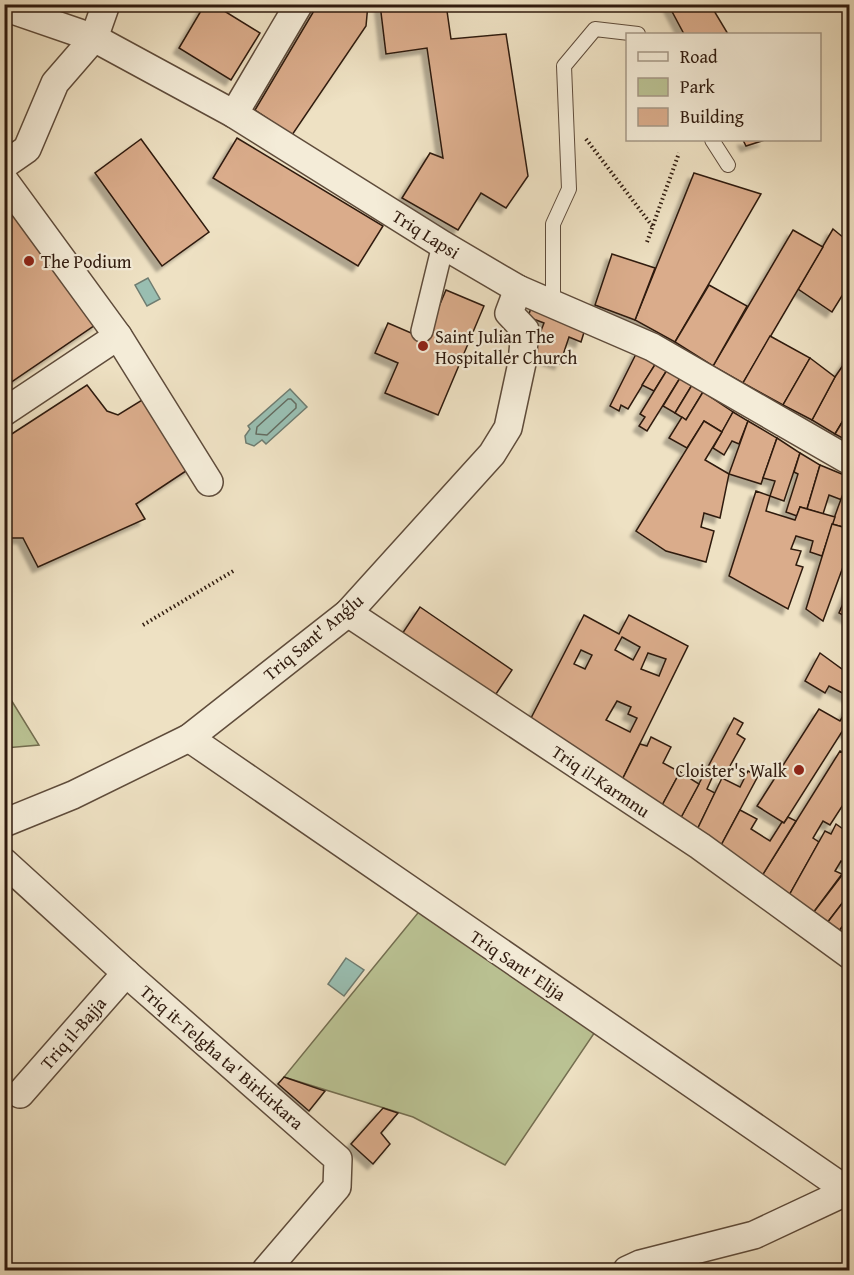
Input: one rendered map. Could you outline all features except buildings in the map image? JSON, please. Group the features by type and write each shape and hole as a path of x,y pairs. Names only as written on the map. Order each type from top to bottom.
{"street":[{"path":"4,165 27,149 55,83 94,38 106,4"},
{"path":"234,114 299,4"},
{"name":"Triq Lapsi","path":"4,7 94,38 234,114 443,245 518,289 652,347 849,461"},
{"path":"4,180 118,336 209,482"},
{"path":"422,331 443,245"},
{"name":"Triq Sant' Anǵlu","path":"4,822 73,795 189,738 348,613 492,454 507,428 522,363 525,330 509,313 518,289"},
{"path":"4,412 118,336"},
{"name":"Triq il-Karmnu","path":"348,613 700,846 849,955"},
{"name":"Triq Sant' Elija","path":"189,738 849,1191"},
{"name":"Triq it-Telgħa ta' Birkirkara","path":"4,862 126,973 338,1159 337,1187 266,1270"},
{"name":"Triq il-Bajja","path":"20,1094 126,973"},
{"path":"627,1270 640,1264 754,1235 849,1191"}],"lane":[{"path":"553,304 553,224 568,189 564,66 595,29 629,33"},
{"path":"713,141 728,165"}],"path":[{"path":"582,134 653,227"},
{"path":"647,242 679,153"},
{"path":"143,625 235,570"}],"green space":[{"path":"5,690 39,745 5,748"},
{"path":"422,908 597,1029 505,1165 413,1117 284,1077"}],"water":[{"path":"148,278 160,299 147,306 135,285"},
{"path":"290,389 307,407 266,444 262,440 254,446 246,443 245,436 250,429 248,426"},
{"path":"346,958 364,970 344,996 328,984"}],"place":[{"name":"The Podium","path":"29,261"},
{"name":"Saint Julian The Hospitaller Church","path":"423,346"},
{"name":"Cloister's Walk","path":"799,770"}]}
